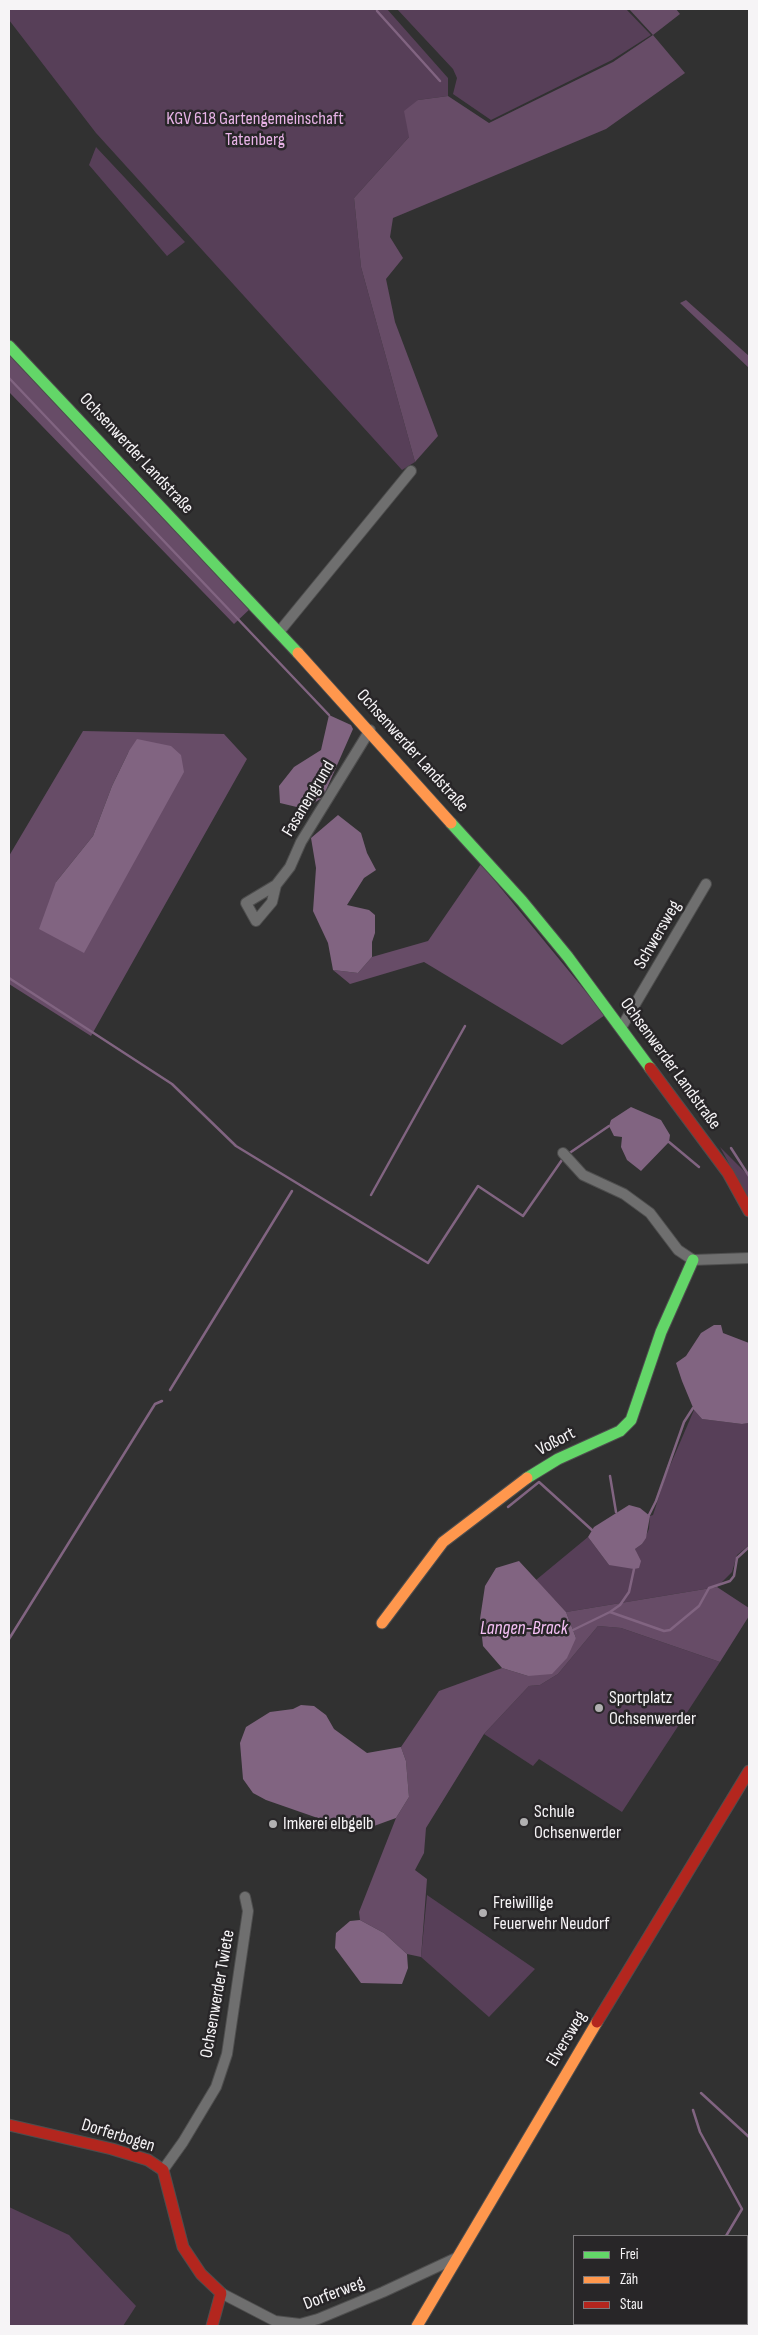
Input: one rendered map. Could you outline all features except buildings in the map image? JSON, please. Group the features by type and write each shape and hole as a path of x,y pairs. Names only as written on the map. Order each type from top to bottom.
{"street":[{"name":"Ochsenwerder Landstraße","path":"9,346 280,632 522,900 621,1028 728,1173 749,1211"},
{"path":"280,632 411,471"},
{"name":"Fasanengrund","path":"276,885 290,867 300,842 370,730"},
{"name":"Schwersweg","path":"621,1028 706,884"},
{"path":"563,1153 583,1176 624,1194 650,1213 678,1250 693,1260 749,1258"},
{"name":"Voßort","path":"382,1624 443,1542 529,1477 558,1459 620,1431 631,1420 661,1332 693,1260"},
{"name":"Elversweg","path":"416,2326 749,1771"},
{"name":"Ochsenwerder Twiete","path":"163,2170 183,2142 211,2096 227,2054 248,1911 245,1898"},
{"name":"Dorferbogen","path":"9,2125 112,2148 148,2160 163,2170 183,2246 202,2274 221,2293"},
{"name":"Dorferweg","path":"221,2293 275,2321 300,2324 318,2319 383,2292 456,2258"},
{"path":"212,2326 221,2293"}],"green space":[{"name":"KGV 618 Gartengemeinschaft Tatenberg","path":"9,9 387,9 448,78 448,96 418,100 409,137 354,198 361,267 415,462 402,470 96,133 9,20"},
{"path":"397,9 626,9 651,35 612,60 491,120 453,94 457,78 453,69"},
{"path":"96,147 185,242 167,256 89,165"},
{"path":"720,1147 749,1176 749,1200"},
{"path":"694,1410 702,1419 742,1424 749,1423 749,1545 737,1555 732,1572 717,1587 566,1612 536,1580 588,1537 609,1565 636,1552 635,1549 642,1544 649,1529 650,1516 653,1515 666,1475"},
{"name":"Sportplatz Ochsenwerder","path":"598,1626 621,1628 720,1662 622,1812 539,1759 533,1766 484,1734 529,1686 540,1685 558,1674"},
{"path":"427,1895 535,1969 489,2017 421,1957"},
{"path":"9,2207 69,2235 136,2306 123,2326 9,2326"}],"shaded area":[{"path":"629,9 676,9 680,14 653,35"},
{"path":"653,35 685,73 606,129 393,218 390,237 403,258 386,279 395,322 438,436 415,462 361,267 354,198 409,137 404,111 418,100 448,96 489,123 613,62"},
{"path":"686,300 749,356 749,368 680,303"},
{"path":"9,354 252,607 234,624 9,392"},
{"path":"83,731 224,734 247,759 91,1036 9,984 9,856","holes":["129,751 84,952 56,882 93,836 112,786"]},
{"path":"481,864 605,1015 562,1045 424,962 350,984 333,970 358,973 372,957 428,941"},
{"path":"717,1587 749,1608 749,1616 720,1662 621,1628 598,1626 558,1674 540,1685 529,1686 484,1734 426,1828 424,1853 415,1870 427,1879 421,1957 407,1954 384,1933 360,1920 359,1912 396,1818 409,1797 406,1761 401,1747 439,1691 502,1668 528,1676 576,1638 566,1612"}],"water":[{"path":"329,715 351,725 353,729 323,797 305,809 280,803 279,786 294,767 321,750"},
{"path":"137,739 171,746 181,755 184,772 84,953 39,929 56,882 93,836 112,786"},
{"path":"338,815 361,833 367,853 376,870 364,878 347,905 369,910 375,915 372,957 358,973 333,970 328,943 313,911 316,868 311,838"},
{"path":"631,1107 661,1120 670,1135 669,1142 641,1171 627,1160 621,1147 622,1137 614,1136 609,1126 611,1120"},
{"path":"714,1325 721,1325 723,1333 749,1343 749,1423 742,1424 702,1419 694,1410 682,1381 676,1363 686,1356 701,1333"},
{"path":"629,1505 640,1508 650,1516 646,1538 635,1549 641,1561 639,1568 634,1569 609,1565 588,1537 594,1527"},
{"name":"Langen-Brack","path":"519,1561 566,1612 576,1638 567,1658 552,1674 528,1676 502,1668 483,1646 480,1619 485,1586 496,1568"},
{"path":"301,1705 314,1706 326,1715 334,1729 367,1753 401,1747 406,1761 409,1797 396,1818 374,1826 332,1823 266,1800 253,1793 243,1779 240,1743 246,1727 270,1712 293,1709"},
{"path":"360,1920 384,1933 407,1954 408,1968 402,1984 361,1983 335,1948 336,1933 350,1921"}],"waterway":[{"path":"377,11 440,81"},
{"path":"9,378 329,715"},
{"path":"9,978 172,1084 236,1146 428,1263 478,1186 523,1216 564,1157"},
{"path":"371,1195 465,1026"},
{"path":"568,1154 609,1126"},
{"path":"669,1142 699,1167"},
{"path":"731,1148 749,1176"},
{"path":"170,1390 292,1191"},
{"path":"9,1639 155,1404 162,1401"},
{"path":"649,1515 656,1501 684,1422 693,1408"},
{"path":"610,1476 616,1512"},
{"path":"508,1507 539,1482 592,1530"},
{"path":"573,1630 610,1612 664,1631 670,1630 699,1606 709,1588 730,1581 734,1576 737,1558 749,1547"},
{"path":"610,1612 620,1605 629,1592 634,1569"},
{"path":"701,2093 749,2137"},
{"path":"693,2110 700,2132 742,2209 727,2235"}],"traffic: fast":[{"path":"9,346 298,653"},
{"path":"451,823 522,901 568,957 650,1068"},
{"path":"527,1478 558,1459 620,1431 631,1420 661,1332 693,1260"}],"traffic: slow":[{"path":"298,653 451,823"},
{"path":"382,1623 443,1542 527,1478"},
{"path":"417,2326 597,2022"}],"traffic: jam":[{"path":"650,1068 728,1173 749,1211"},
{"path":"597,2022 749,1771"},
{"path":"9,2125 112,2149 148,2160 163,2170 183,2247 201,2274 221,2293 212,2326"}],"place":[{"name":"Sportplatz Ochsenwerder","path":"599,1708"},
{"name":"Schule Ochsenwerder","path":"524,1822"},
{"name":"Imkerei elbgelb","path":"273,1824"},
{"name":"Freiwillige Feuerwehr Neudorf","path":"483,1913"}]}
